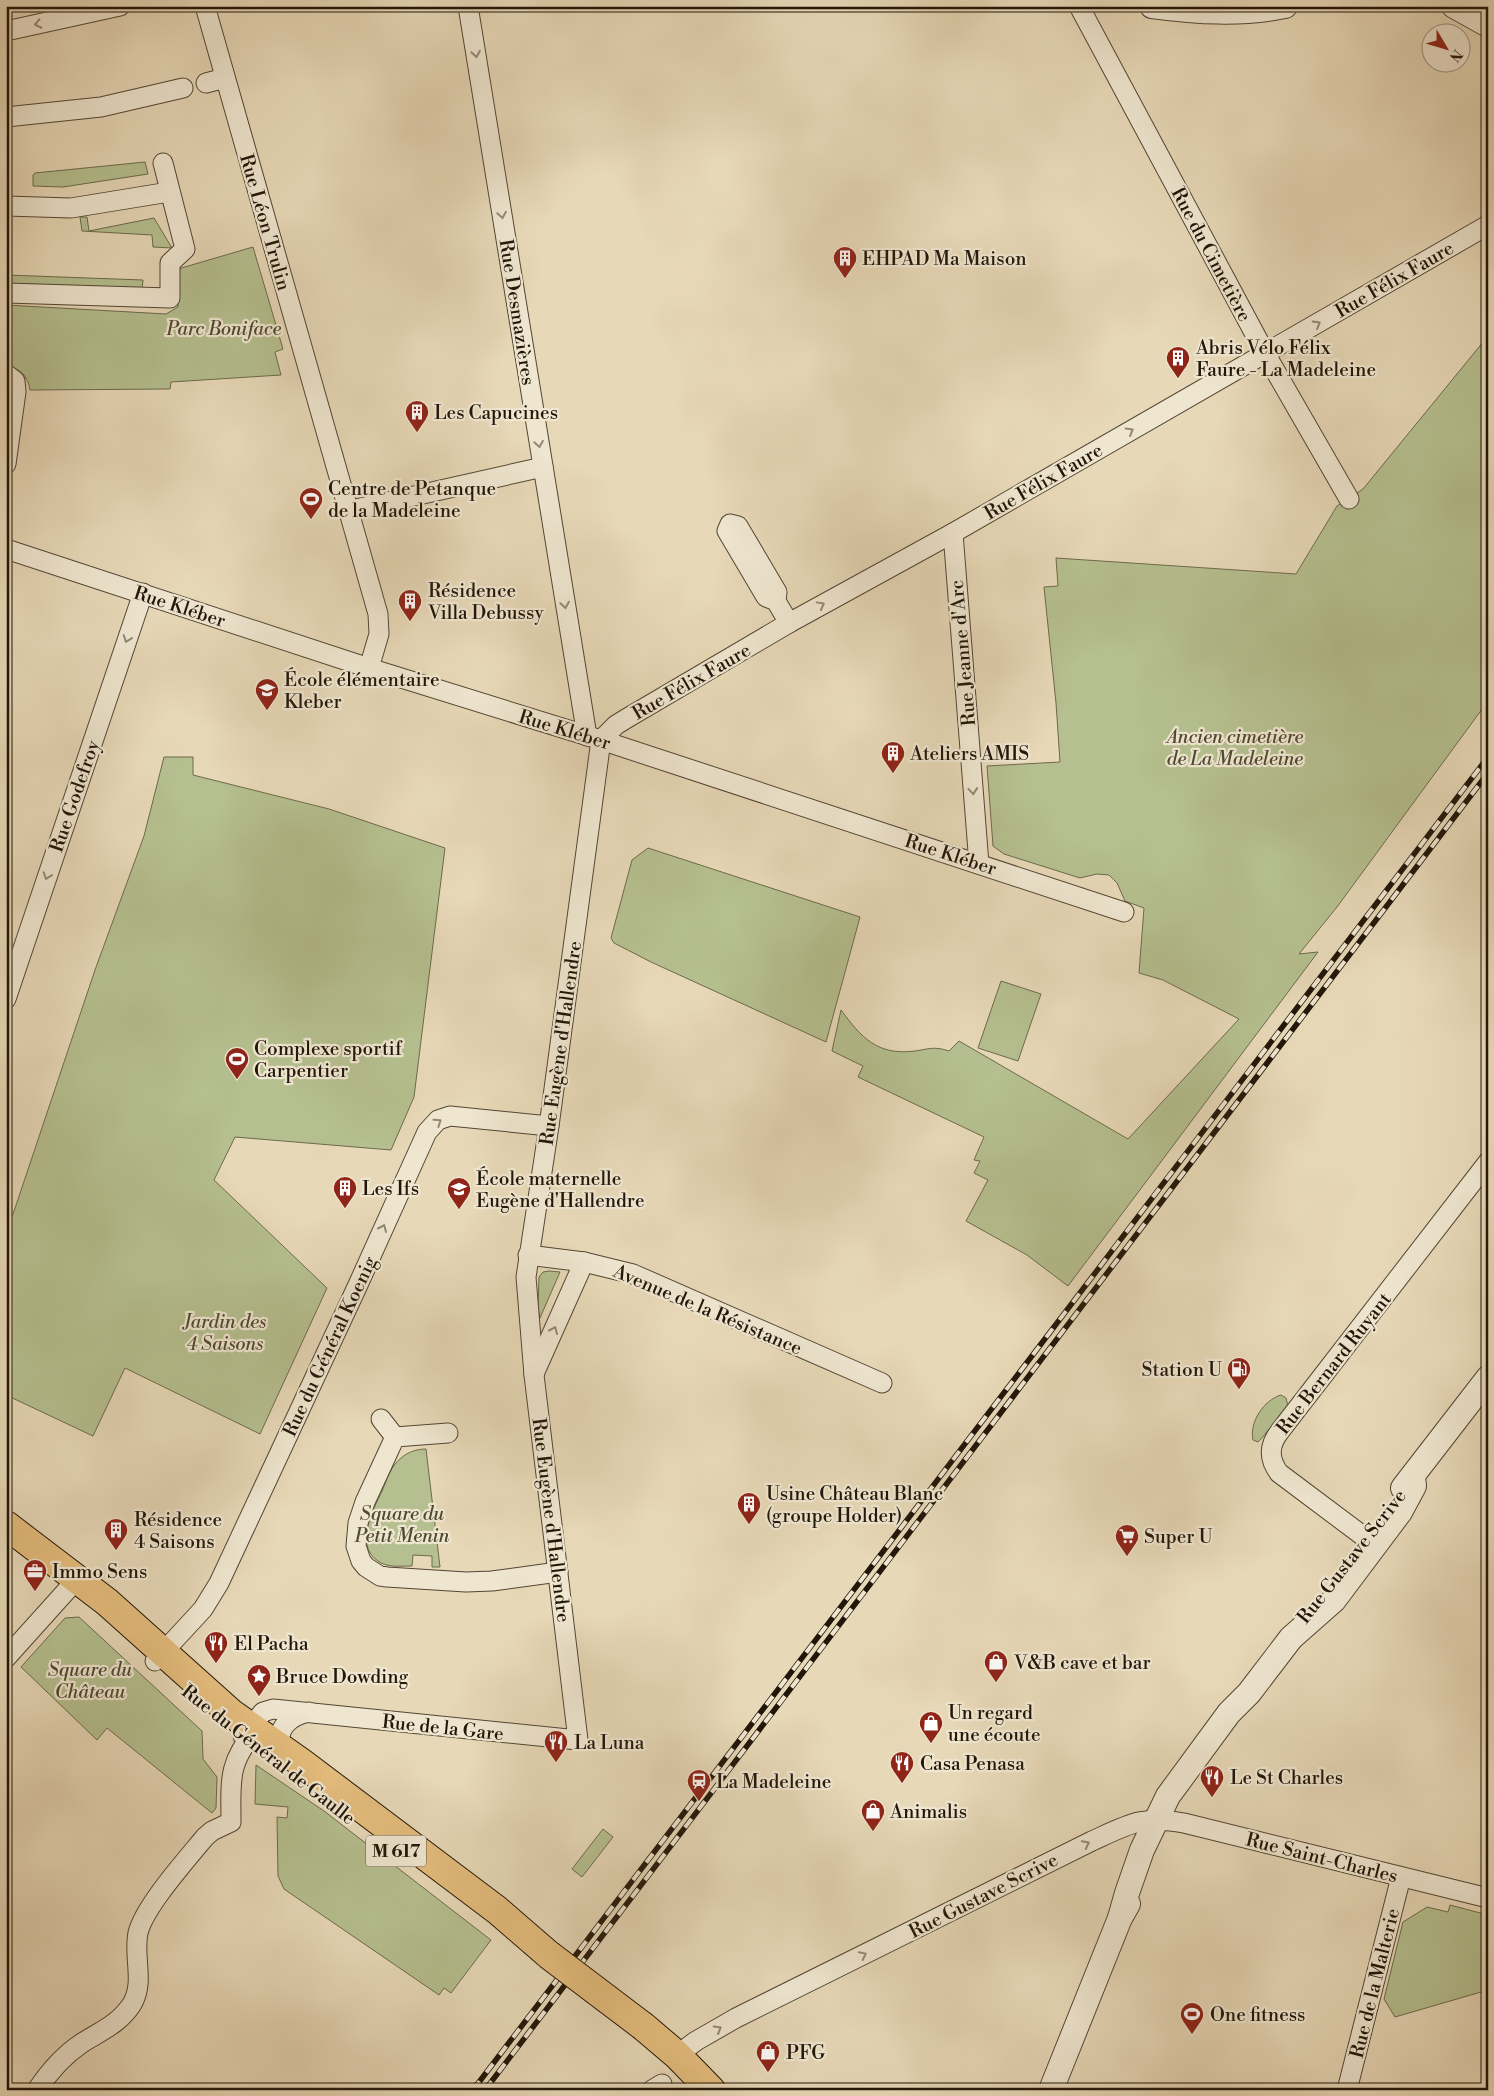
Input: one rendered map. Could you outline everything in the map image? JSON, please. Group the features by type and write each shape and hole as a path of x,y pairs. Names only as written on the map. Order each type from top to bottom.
{"main road":[{"name":"Rue du Général de Gaulle","path":"6,1525 75,1582 158,1658 391,1848 484,1913 549,1955"},
{"name":"Rue du Général de Gaulle","path":"249,1733 282,1749 497,1910 549,1955 644,2027 677,2055"},
{"name":"M 617","path":"677,2055 711,2090"}],"street":[{"path":"6,31 120,6"},
{"name":"Rue Léon Trulin","path":"205,6 379,623 376,647 369,668"},
{"name":"Rue Desmazières","path":"468,6 543,467 594,738"},
{"name":"Rue du Cimetière","path":"1079,6 1265,353 1349,499"},
{"path":"1152,6 1200,12 1234,13 1285,6"},
{"path":"1454,6 1488,26"},
{"path":"206,83 225,78"},
{"path":"6,117 101,107 183,88"},
{"path":"6,293 170,298 170,263 185,249 163,163"},
{"path":"6,206 71,208 169,192"},
{"name":"Rue Félix Faure","path":"594,738 789,623 953,533 1488,225"},
{"path":"6,374 15,382 16,392 6,464"},
{"path":"347,511 543,467"},
{"name":"Rue Jeanne d'Arc","path":"953,533 979,864"},
{"name":"Rue Kléber","path":"6,548 369,668 594,738 1124,912"},
{"name":"Rue Godefroy","path":"6,999 143,594"},
{"path":"776,601 789,623"},
{"name":"Rue Eugène d'Hallendre","path":"578,1740 534,1375 526,1287 528,1255 549,1126 594,738"},
{"name":"Rue du Général Koenig","path":"158,1658 212,1596 357,1287 427,1132 438,1120 444,1117 458,1116 549,1126"},
{"name":"Rue Bernard Ruyant","path":"1369,1541 1279,1473 1271,1460 1272,1445 1280,1431 1488,1162"},
{"name":"Avenue de la Résistance","path":"528,1255 584,1262 609,1267 640,1277 882,1383"},
{"path":"534,1375 584,1262"},
{"name":"Rue Gustave Scrive","path":"677,2055 736,2018 1092,1840 1130,1824 1162,1820 1178,1780 1229,1713 1248,1693 1291,1638 1300,1620 1369,1541 1386,1506 1413,1477 1488,1378"},
{"path":"381,1419 396,1437"},
{"path":"396,1437 448,1433"},
{"path":"396,1437 365,1502 358,1522 356,1546 361,1561 366,1567 380,1576 466,1582 492,1581 558,1572"},
{"path":"6,1658 75,1582"},
{"name":"Rue de la Gare","path":"37,2090 70,2052 115,2023 134,2000 139,1984 137,1949 140,1925 152,1906 205,1837 212,1831 231,1822 233,1770 236,1759 260,1714 267,1710 309,1712 578,1740"},
{"path":"282,1749 279,1737 283,1726 298,1715 309,1712"},
{"path":"1051,2090 1120,1918 1134,1873 1162,1820"},
{"name":"Rue Saint-Charles","path":"1162,1820 1488,1898"},
{"name":"Rue de la Malterie","path":"1347,2090 1401,1877"}],"green space":[{"path":"145,162 148,174 63,187 33,186 33,175 35,173"},
{"path":"80,217 87,217 89,231 154,218 172,248 153,247 152,235 82,231"},
{"name":"Parc Boniface","path":"253,247 283,349 275,352 281,375 171,382 170,389 30,390 25,377 19,371 6,366 6,305 166,314 178,307 178,269"},
{"path":"6,275 143,280 142,290 6,283"},
{"name":"Ancien cimetière de La Madeleine","path":"1488,336 1488,701 1337,907 1299,954 1318,952 1068,1286 1027,1255 966,1221 988,1180 974,1173 980,1161 974,1160 984,1137 858,1077 863,1066 832,1051 841,1010 863,1036 880,1047 890,1050 902,1052 935,1048 949,1051 959,1041 1128,1139 1239,1019 1163,980 1139,973 1144,908 1125,901 1117,883 1109,875 1097,874 1080,878 1004,854 993,846 987,766 1060,762 1044,587 1058,586 1056,558 1296,574 1337,506 1363,489"},
{"name":"Complexe sportif Carpentier","path":"164,757 193,757 193,775 329,809 445,848 414,1097 391,1150 235,1137 214,1180 327,1288 260,1434 125,1368 93,1436 6,1395 6,1235 95,970 144,836"},
{"path":"648,848 860,917 826,1042 651,962 614,943 611,938 632,860"},
{"path":"1001,981 1041,994 1018,1061 978,1048"},
{"path":"543,1272 560,1272 540,1318 538,1308 539,1277"},
{"path":"1281,1395 1286,1398 1288,1406 1258,1442 1253,1440 1253,1426 1259,1413 1269,1402"},
{"name":"Square du Petit Menin","path":"426,1449 440,1567 432,1567 432,1556 413,1555 412,1566 386,1565 378,1561 371,1554 367,1546 366,1537 370,1517 395,1465 401,1458 410,1453"},
{"name":"Square du Château","path":"79,1617 202,1731 203,1759 217,1777 216,1808 212,1813 107,1728 97,1740 21,1667 65,1618"},
{"path":"256,1765 324,1811 491,1940 451,1993 444,1988 439,1995 284,1889 278,1876 277,1817 287,1818 288,1807 255,1804"},
{"path":"603,1829 613,1837 582,1877 572,1869"},
{"path":"1450,1905 1488,1915 1488,1990 1395,2017 1384,1999 1403,1922 1427,1907 1448,1912"}],"railway":[{"path":"473,2090 1488,757"},
{"path":"485,2090 1488,773"}],"place":[{"name":"EHPAD Ma Maison","path":"845,279"},
{"name":"Abris Vélo Félix Faure - La Madeleine","path":"1178,379"},
{"name":"Les Capucines","path":"417,433"},
{"name":"Centre de Petanque de la Madeleine","path":"311,520"},
{"name":"Résidence Villa Debussy","path":"410,622"},
{"name":"École élémentaire Kleber","path":"267,711"},
{"name":"Ateliers AMIS","path":"893,774"},
{"name":"Complexe sportif Carpentier","path":"237,1080"},
{"name":"Les Ifs","path":"345,1209"},
{"name":"École maternelle Eugène d'Hallendre","path":"459,1210"},
{"name":"Station U","path":"1239,1390"},
{"name":"Usine Château Blanc (groupe Holder)","path":"749,1525"},
{"name":"Résidence 4 Saisons","path":"116,1551"},
{"name":"Super U","path":"1127,1557"},
{"name":"Immo Sens","path":"35,1592"},
{"name":"El Pacha","path":"216,1664"},
{"name":"V&B cave et bar","path":"996,1683"},
{"name":"Bruce Dowding","path":"259,1697"},
{"name":"Un regard une écoute","path":"931,1744"},
{"name":"La Luna","path":"556,1763"},
{"name":"Casa Penasa","path":"902,1784"},
{"name":"Le St Charles","path":"1212,1798"},
{"name":"La Madeleine","path":"699,1802"},
{"name":"Animalis","path":"873,1832"},
{"name":"One fitness","path":"1192,2035"},
{"name":"PFG","path":"768,2073"}],"park label":[{"name":"Jardin des 4 Saisons","path":"225,1332"}]}
